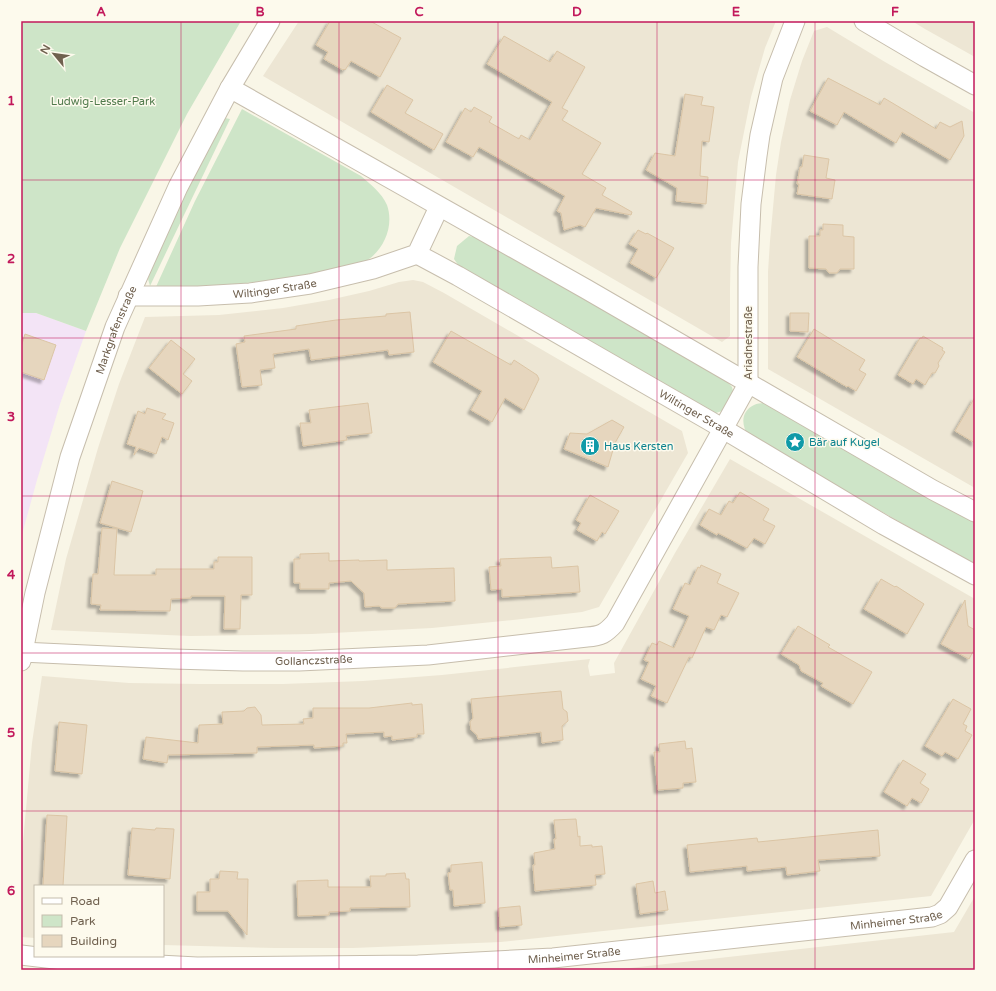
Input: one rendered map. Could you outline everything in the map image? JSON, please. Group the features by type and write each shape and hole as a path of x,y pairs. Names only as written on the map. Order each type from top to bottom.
{"street":[{"name":"Markgrafenstraße","path":"22,655 35,593 70,456 115,327 178,187 230,88 270,21"},
{"name":"Ariadnestraße","path":"606,633 615,623 748,384 748,266 751,204 757,156 760,135 774,78 795,21"},
{"path":"864,21 924,57 975,85"},
{"path":"230,88 580,285 748,384 933,490 975,512"},
{"path":"417,254 439,207"},
{"name":"Wiltinger Straße","path":"128,296 198,296 250,293 310,284 373,269 417,254 724,429 884,524 975,575"},
{"name":"Gollanczstraße","path":"22,655 243,661 299,661 428,654 598,636 606,633"},
{"name":"Minheimer Straße","path":"21,956 197,967 418,966 553,958 932,916 940,914 948,907 975,860"}],"shaded area":[{"path":"299,21 776,21 765,48 751,97 738,162 731,243 730,336 722,342 263,76"},
{"path":"912,21 975,21 975,57 925,29"},
{"path":"827,27 975,113 975,488 768,369 768,272 776,175 781,142 790,100 802,61 814,31"},
{"path":"413,280 423,282 444,293 682,431 688,453 599,607 582,612 432,628 312,634 190,636 51,630 66,559 98,448 119,384 145,317 219,315 283,308 329,300 369,291 399,282"},
{"path":"21,313 36,313 86,331 60,404 21,538"},
{"path":"730,459 975,599 975,819 931,896 501,942 353,948 275,948 164,945 164,885 34,885 34,938 21,937 22,853 32,743 42,676 129,683 283,684 363,681 442,675 590,659 588,666 590,676 615,673 614,663 675,553"},
{"path":"975,896 975,970 612,970 954,932"}],"green space":[{"name":"Ludwig-Lesser-Park","path":"21,21 241,21 187,114 120,248 86,331 36,313 21,313"},
{"path":"242,109 361,176 372,186 387,205 389,223 385,239 381,247 368,260 353,266 304,275 219,286 155,289 195,201"},
{"path":"225,118 230,119 150,286 148,279 150,271 165,236"},
{"path":"469,236 482,238 725,379 732,387 734,395 725,410 716,413 705,410 461,269 454,259 457,246"},
{"path":"767,403 975,522 975,565 748,435 743,423 745,414 756,404"}],"building":[{"path":"330,21 370,21 401,38 380,77 351,61 345,70 343,70 324,59 328,52 316,45"},
{"path":"504,36 550,62 557,51 585,67 562,108 568,111 562,120 601,143 582,174 606,188 602,195 632,212 631,215 596,208 585,227 580,225 564,230 561,213 557,211 565,196 479,147 473,157 446,142 465,108 471,112 474,107 492,117 489,122 519,139 521,135 530,140 552,102 487,64"},
{"path":"828,78 880,105 884,98 936,129 940,122 950,127 962,121 964,136 950,160 902,132 896,143 844,112 837,125 810,111"},
{"path":"387,85 413,100 405,113 443,134 434,150 371,112"},
{"path":"685,94 703,97 701,105 714,107 709,142 702,141 700,176 708,177 706,204 676,201 677,188 646,170 655,153 675,156"},
{"path":"804,155 829,159 826,178 835,180 832,199 797,194 800,167 802,167"},
{"path":"823,224 843,225 843,236 854,237 854,269 840,269 837,273 829,273 826,269 809,268 809,236 820,236 820,230 823,230"},
{"path":"638,230 646,234 647,233 674,248 656,278 630,263 638,249 629,244"},
{"path":"410,312 414,352 389,355 388,350 311,360 309,349 273,354 275,368 260,370 262,385 242,387 236,344 245,342 244,336 296,329 296,326 336,320 386,316 386,314"},
{"path":"790,313 809,313 808,332 790,331"},
{"path":"814,329 865,360 859,370 866,374 856,391 797,357"},
{"path":"451,331 511,365 514,360 537,375 539,379 524,410 505,398 492,422 471,410 482,391 433,362"},
{"path":"25,334 56,345 44,380 21,372 21,347"},
{"path":"923,336 943,348 942,350 945,352 938,363 939,366 935,373 932,373 925,385 916,379 913,384 898,375 920,338"},
{"path":"171,340 195,359 183,374 192,381 182,394 149,368"},
{"path":"975,397 975,443 955,431"},
{"path":"368,403 372,433 346,436 347,440 303,446 300,423 311,423 309,410"},
{"path":"147,408 166,414 162,419 174,423 168,440 162,437 156,454 139,448 134,455 136,447 127,444 138,411 145,414"},
{"name":"Haus Kersten","path":"612,420 624,427 615,443 608,467 564,449 570,433 587,434"},
{"path":"112,481 143,491 131,532 100,523"},
{"path":"740,492 769,509 763,520 775,526 765,544 754,538 747,548 718,533 717,535 700,525 709,509 721,515 729,501 733,503"},
{"path":"590,495 619,511 605,534 602,532 597,541 577,530 581,523 576,520"},
{"path":"102,528 117,529 114,575 156,575 156,569 214,569 214,562 218,562 218,557 252,557 252,595 241,595 240,629 224,629 225,596 191,596 191,598 171,599 170,611 100,610 101,605 91,604 93,574 98,574"},
{"path":"329,553 329,561 387,560 387,570 454,568 455,601 398,604 395,608 382,608 379,606 365,607 364,593 351,581 329,583 329,589 300,589 300,583 294,583 294,559 300,559 300,554"},
{"path":"551,557 552,568 578,566 580,592 502,597 502,589 491,590 489,567 501,566 500,559"},
{"path":"701,565 721,574 717,583 739,593 727,617 721,615 714,630 706,627 692,658 689,657 667,703 651,696 656,686 641,679 649,662 644,660 652,643 657,645 659,641 674,648 689,616 673,609 685,583 690,585 698,567 700,568"},
{"path":"881,579 895,587 896,586 924,604 907,634 864,609"},
{"path":"965,600 968,626 975,630 975,648 969,659 941,644"},
{"path":"798,626 830,645 828,647 872,672 853,704 821,686 823,683 801,671 799,665 781,654"},
{"path":"561,691 563,709 567,712 568,721 562,726 563,740 542,743 541,732 478,739 477,735 471,730 470,722 473,718 471,699"},
{"path":"953,699 971,709 963,724 967,726 965,731 972,735 958,759 945,752 942,756 925,746"},
{"path":"412,703 412,705 422,704 424,734 417,734 417,737 392,740 392,736 384,737 384,732 346,734 347,743 343,743 343,746 314,748 314,745 257,747 257,753 168,755 167,763 143,759 146,737 198,743 199,725 223,724 222,712 244,711 247,708 255,707 261,715 262,725 304,724 303,719 313,718 313,708 369,708"},
{"path":"59,722 87,725 82,774 55,771"},
{"path":"685,741 686,749 692,748 696,782 683,783 683,788 658,790 654,752 660,752 659,744"},
{"path":"903,760 926,774 920,783 929,789 921,803 912,798 907,806 884,792"},
{"path":"47,815 67,816 63,885 43,885"},
{"path":"576,819 578,837 580,836 580,846 602,846 605,874 595,875 596,885 535,891 533,865 535,865 534,853 555,849 554,839 556,839 554,820"},
{"path":"132,828 155,830 156,828 174,829 170,879 128,875"},
{"path":"878,830 880,856 818,860 820,871 787,875 786,867 747,871 747,866 690,872 687,845 757,838 758,842"},
{"path":"482,862 485,903 454,906 453,890 450,890 448,873 451,872 451,865"},
{"path":"220,871 238,872 237,879 248,879 247,935 228,911 197,911 197,892 210,892 210,879 219,879"},
{"path":"405,873 406,879 409,879 410,907 350,908 350,911 329,912 329,915 298,916 297,881 328,880 328,887 371,887 370,876 386,876 386,874"},
{"path":"653,881 655,893 665,891 668,910 640,914 636,884"},
{"path":"520,906 522,925 500,927 499,908"}],"place":[{"name":"Bär auf Kugel","path":"795,442"},
{"name":"Haus Kersten","path":"590,446"}]}
